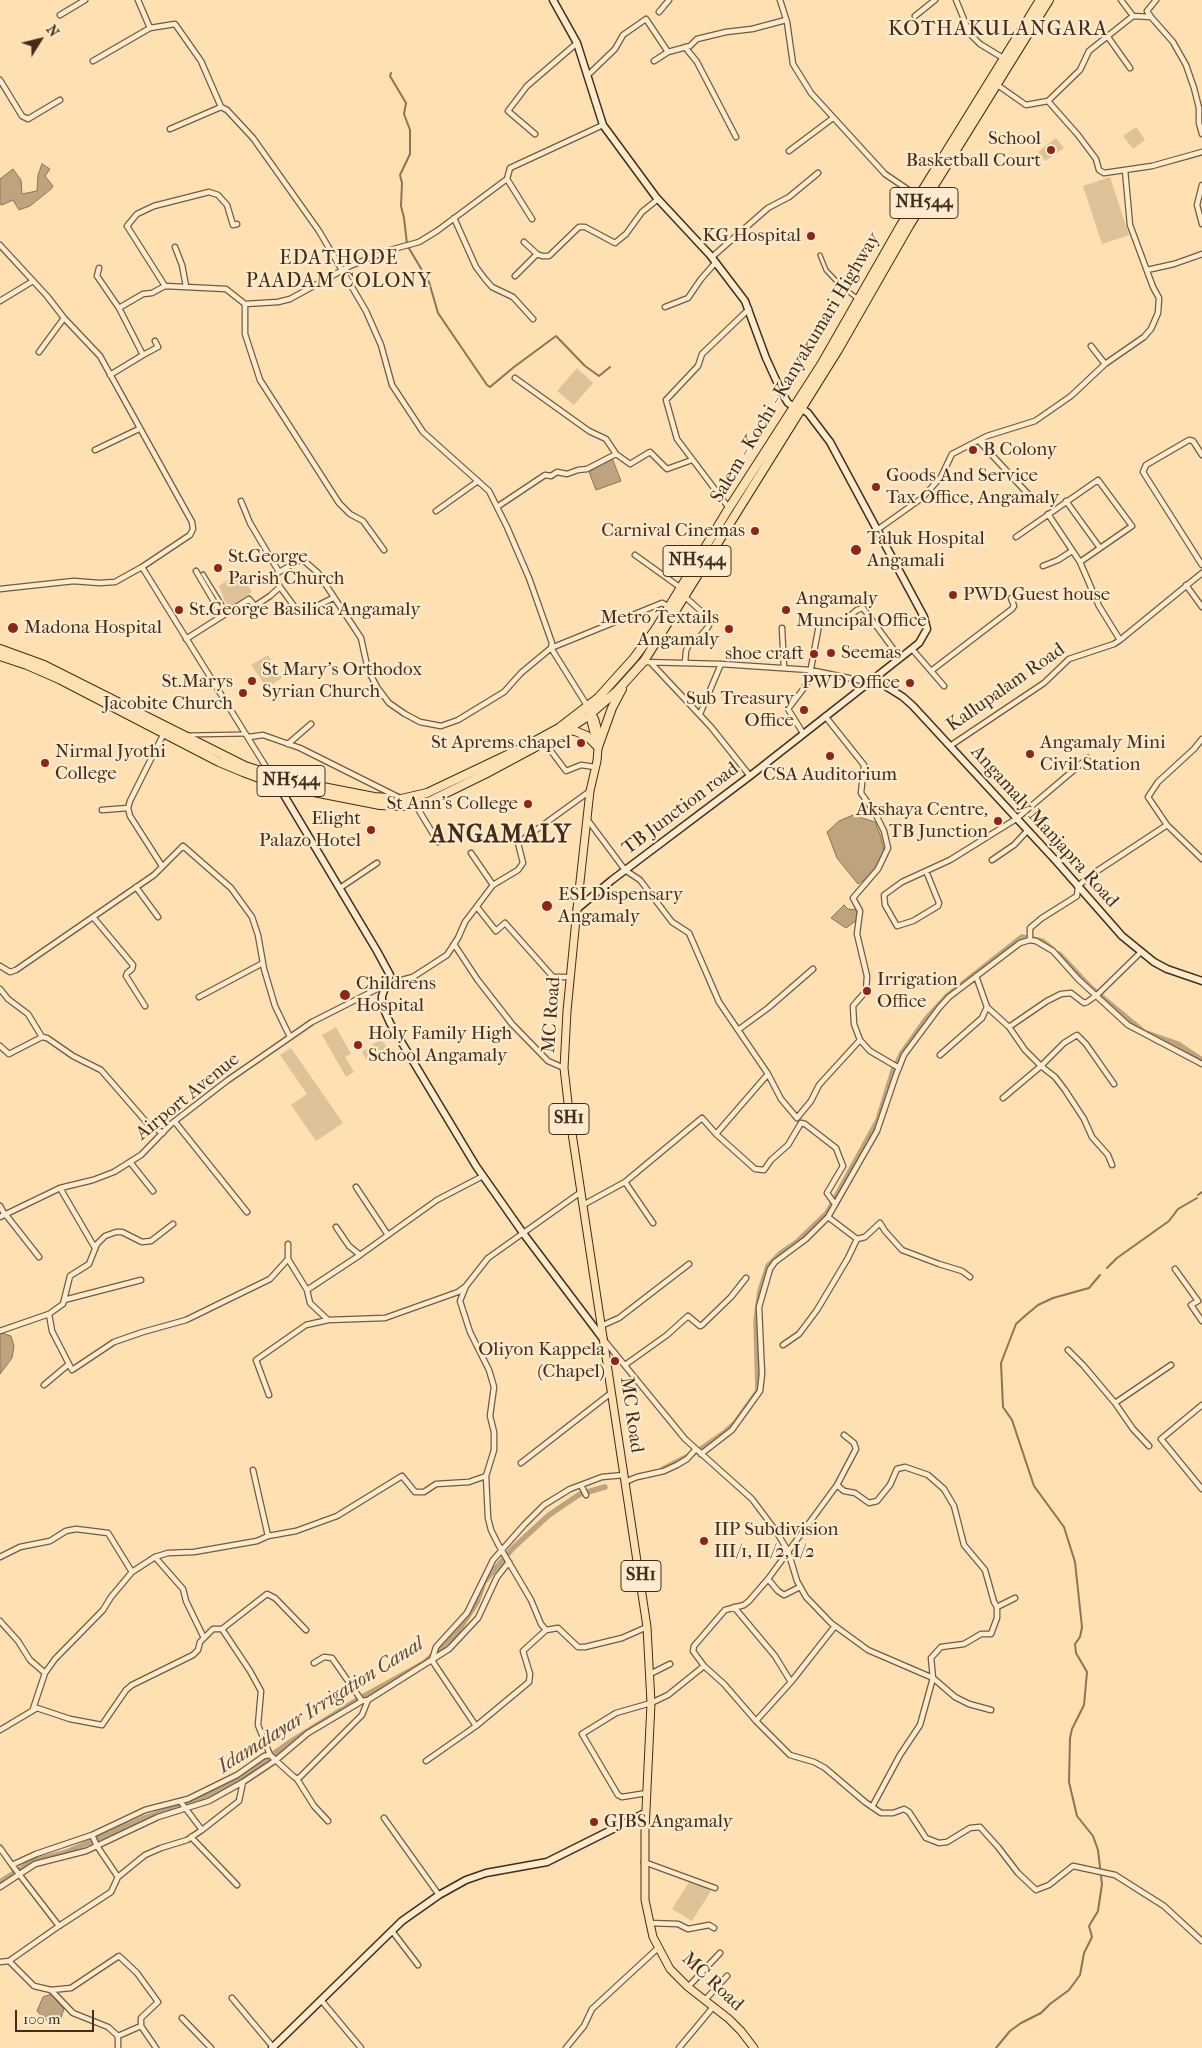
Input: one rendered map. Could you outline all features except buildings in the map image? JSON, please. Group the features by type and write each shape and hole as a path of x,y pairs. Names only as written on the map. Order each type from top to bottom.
{"highway":[{"name":"Salem - Kochi - Kanyakumari Highway","path":"0,649 44,665 228,759 292,781 359,794 402,799 427,794 559,728 588,711 634,658 682,592 797,407 919,197 1040,0"},
{"name":"Salem - Kochi - Kanyakumari Highway","path":"0,656 27,665 59,680 219,762 278,785 370,804 394,806 415,804 434,798 546,743 567,730 625,682 642,662 729,508 838,350 909,226 1049,0"},
{"name":"SH1","path":"598,747 612,708 625,682"},
{"path":"567,730 587,736 598,747"}],"main road":[{"name":"TB Junction road","path":"553,0 577,43 603,125 658,199 714,260 741,295 776,382 788,402 820,426 830,442 924,617 927,629 924,638 912,649 577,909"},
{"name":"Angamaly Manjapra Road","path":"871,680 903,697 913,706 1122,936 1166,969 1202,981"},
{"name":"MC Road","path":"588,711 598,747 590,790 577,909 564,1068 570,1120 647,1626 652,1703 645,1813 645,1900 649,1923 658,1948 670,1969 688,1987 714,2006 741,2031 753,2048"},
{"path":"278,785 390,975 382,996 382,1005 390,1023 482,1176 522,1233 604,1340"},
{"path":"273,2048 392,1931 439,1895 466,1880 486,1873 548,1862 645,1813"}],"street":[{"path":"60,15 85,0"},
{"path":"138,0 150,28"},
{"path":"659,12 669,0"},
{"path":"780,0 786,20 793,64 811,93 885,174 919,197"},
{"path":"915,16 935,0"},
{"path":"956,0 970,34 980,44 1003,58"},
{"path":"1121,0 1133,16"},
{"path":"1156,0 1147,11 1173,42 1186,65 1201,107 1199,123 1202,134"},
{"path":"996,84 1026,105 1048,100 1080,70 1089,51 1133,16 1151,17"},
{"path":"587,76 614,49 623,35 646,19 668,52"},
{"path":"654,61 668,52 690,46 697,40 786,20"},
{"path":"93,61 150,28 175,24 201,61 221,107 227,110 262,150 318,230 341,271 352,286 366,311 381,346 392,385 409,412 423,432 489,491 508,527 529,578 552,643 551,648 588,711"},
{"path":"1108,37 1130,68"},
{"path":"535,134 508,111 527,86 577,43"},
{"path":"685,47 697,62 736,138"},
{"path":"0,80 22,116 28,119 60,100"},
{"path":"1048,100 1096,159 1099,170 1108,174 1152,166 1202,152"},
{"path":"170,129 221,107"},
{"path":"789,151 833,118"},
{"path":"119,308 143,294 152,293 165,286 226,289 246,304 278,302 290,299 341,271 390,250 419,242 507,179 510,168 603,125"},
{"path":"877,530 922,498 941,477 952,454 987,436 1035,421 1071,396 1105,364 1144,337 1152,329 1158,314 1159,298 1130,225 1125,170"},
{"path":"665,307 688,298 714,260 768,208 789,197 818,173"},
{"path":"507,179 532,219"},
{"path":"1202,185 1196,206 1202,224"},
{"path":"165,286 127,226 138,214 154,206 209,192 218,195 227,205 233,225 237,224"},
{"path":"524,242 537,254 549,256 578,227 585,227 615,242 626,234 642,212 658,199"},
{"path":"454,218 476,267 485,279 492,287 513,297 533,319"},
{"path":"0,246 33,280 64,318 100,356 192,522 193,529 190,535 142,567 114,582 74,581 0,589"},
{"path":"175,247 182,265 186,286"},
{"path":"515,276 537,254"},
{"path":"1147,270 1174,264 1202,254"},
{"path":"820,255 826,270 858,300"},
{"path":"99,268 97,276 119,308 143,355"},
{"path":"0,300 33,280"},
{"path":"246,304 245,334 260,380 339,503 362,522 384,550"},
{"path":"729,508 676,439 666,400 698,366 702,354 748,309"},
{"path":"39,352 64,318"},
{"path":"110,375 158,347 155,341"},
{"path":"1090,346 1105,364"},
{"path":"515,378 589,432 606,439 616,454 630,464 650,452 667,469 692,460"},
{"path":"95,450 139,429"},
{"path":"1202,455 1193,441 1189,440 1146,465 1143,472 1202,566"},
{"path":"979,441 1028,494"},
{"path":"497,507 538,478 545,475 551,476 557,472 567,474 588,469 616,454"},
{"path":"1016,537 1098,480 1103,484 1132,526 1080,562"},
{"path":"436,511 478,481"},
{"path":"241,501 250,523 279,572"},
{"path":"1066,501 1100,548"},
{"path":"1048,514 1080,562 1099,606 1120,640"},
{"path":"1043,566 1058,560 1072,551"},
{"path":"634,555 682,592 711,620 698,639 691,639 686,651 685,663"},
{"path":"333,598 307,611 301,610 294,606 274,578 279,572 302,559 318,574 361,638 368,670 377,687 389,703 420,722 441,726 458,720 484,706 504,692 520,673 551,648 662,603 670,607"},
{"path":"142,567 278,785"},
{"path":"196,571 224,614"},
{"name":"Kallupalam Road","path":"950,746 1044,683 1069,659 1114,644 1120,640 1202,573"},
{"path":"203,574 224,614"},
{"path":"1186,586 1202,607"},
{"path":"186,639 249,599 255,606 280,587"},
{"path":"931,671 1012,609 1014,606 1011,598"},
{"path":"844,620 857,610 863,608 900,658"},
{"path":"803,733 788,709 809,679 819,625"},
{"path":"782,628 784,668"},
{"path":"912,649 944,686"},
{"path":"642,662 652,664 721,664 810,670 871,680"},
{"path":"652,664 700,714 750,776"},
{"path":"700,714 721,664"},
{"path":"825,716 864,765 861,793 875,813 884,831 888,848 878,869 853,898 860,911 857,934 867,976 866,991 853,1006 854,1024 860,1040 870,1051 898,1068"},
{"path":"288,744 311,724"},
{"path":"162,866 130,816 128,808 164,733"},
{"path":"182,735 263,735 316,755 402,799"},
{"path":"1202,739 1194,749 1158,782 1148,797 1166,824 1202,859"},
{"path":"546,743 566,770 581,765 595,767"},
{"path":"926,871 939,903 938,906 913,921 897,926 885,905 884,895 902,882 926,871 950,860 1016,819 1088,758"},
{"path":"471,852 493,885 518,870 523,863 518,843 590,790"},
{"path":"415,804 438,842"},
{"path":"102,810 128,808"},
{"path":"587,819 625,870 640,880 672,922 689,933 713,990 768,1074 781,1098 801,1123 805,1124 836,1148 843,1166 827,1193 835,1204"},
{"path":"1030,940 1030,928 1042,918 1077,896 1078,886 1090,875 1166,824"},
{"path":"992,860 1014,845 1027,831"},
{"path":"0,966 10,972 16,970 154,875 183,846 231,888 252,917 275,1006 290,1037"},
{"path":"340,888 377,863"},
{"name":"Airport Avenue","path":"3,1216 60,1188 93,1180 114,1172 140,1155 175,1122 228,1080 312,1022 387,984 413,977 447,955 465,922 493,885"},
{"path":"136,887 158,916"},
{"path":"477,907 496,931 505,923 554,976 570,977"},
{"path":"93,916 133,965 126,976 145,1006"},
{"path":"701,1454 732,1430 760,1391 762,1374 759,1307 770,1269 775,1262 806,1239 828,1217 877,1131 904,1055 944,1002 976,976 1020,943 1030,940 1042,944 1053,951 1099,993 1128,1025 1138,1032 1188,1055 1202,1064"},
{"path":"454,944 477,979 512,1024 548,1061 564,1068"},
{"path":"1009,1027 1047,1001 1061,994 1071,993 1085,1003 1099,993 1142,952"},
{"path":"199,997 263,963"},
{"path":"738,1030 768,1008 813,969"},
{"path":"976,976 987,1007 1009,1027 1025,1050 1065,1090 1084,1118 1092,1137 1108,1155 1112,1165"},
{"path":"0,989 8,999 28,1014 42,1036 76,1058 101,1070 148,1124 163,1133"},
{"path":"940,1055 982,1018 987,1007"},
{"path":"1003,1098 1041,1066 1064,1043 1077,1035 1086,1044 1114,1084"},
{"path":"0,1046 9,1054 42,1036"},
{"path":"797,1118 811,1101 819,1085 860,1040"},
{"path":"716,1134 768,1074"},
{"path":"583,1206 625,1182 702,1118 716,1134 754,1169 764,1170 771,1160 788,1145 801,1123"},
{"path":"175,1122 247,1212"},
{"path":"130,1162 153,1191"},
{"path":"307,1290 449,1192 482,1176"},
{"path":"625,1182 654,1223"},
{"path":"356,1187 388,1235"},
{"path":"60,1188 95,1248"},
{"path":"546,1630 491,1530 488,1518 486,1476 494,1450 494,1432 490,1416 494,1388 489,1370 470,1332 460,1300 466,1286 488,1258 581,1192"},
{"path":"0,1206 3,1216 39,1257"},
{"path":"828,1217 857,1238 865,1237 880,1223 884,1231 902,1250 962,1271 970,1277"},
{"path":"0,1332 49,1314 63,1304 70,1276 89,1264 95,1248 101,1240 116,1232 122,1232 142,1242 151,1241 173,1224"},
{"path":"336,1227 349,1246 360,1255"},
{"path":"783,1345 798,1334 817,1310 848,1258 857,1238"},
{"path":"288,1244 288,1259 307,1290 310,1303 328,1320"},
{"path":"49,1314 52,1331 72,1370 114,1342 186,1320 270,1279 288,1259"},
{"path":"601,1326 619,1318 689,1264"},
{"path":"1175,1269 1200,1299 1191,1305 1202,1321"},
{"path":"625,1365 667,1335 688,1316 700,1326 702,1325 731,1297 746,1278"},
{"path":"64,1300 141,1280"},
{"path":"269,1395 256,1360 306,1325 328,1320 385,1318 458,1292 466,1286"},
{"path":"604,1340 693,1451 701,1454 752,1499 776,1531 788,1551 800,1587 806,1596 835,1626 868,1650 932,1678 955,1696 969,1704 991,1710"},
{"path":"1068,1350 1115,1403 1133,1429 1149,1446"},
{"path":"44,1385 69,1364"},
{"path":"1115,1403 1171,1365"},
{"path":"521,1463 611,1393"},
{"path":"1202,1405 1161,1439 1202,1489"},
{"path":"844,1435 854,1443 856,1449 837,1485 816,1516 749,1601 725,1610 694,1646 693,1651 756,1721 790,1755 814,1762 825,1768 881,1813 892,1813 904,1808 909,1812 923,1835 939,1843 947,1842 970,1828 980,1827 1018,1873 1036,1890 1049,1885 1073,1866 1115,1875 1131,1883 1164,1906 1202,1941"},
{"path":"476,1726 433,1658 436,1647 466,1613 484,1576 502,1550 544,1505 570,1489 602,1477 624,1479 664,1471 687,1459 693,1451"},
{"path":"837,1485 844,1491 855,1494 869,1503 877,1501 890,1485 897,1469 905,1467 928,1474 944,1489 954,1506 964,1546 985,1570 997,1607 998,1618 991,1634 981,1634 964,1644 941,1647 931,1658 932,1678 920,1725 900,1754 872,1807"},
{"path":"253,1470 268,1536"},
{"path":"33,1709 45,1672 55,1659 103,1610 132,1572 155,1557 168,1553 194,1552 257,1541 268,1536 290,1533 337,1516 402,1476 415,1492 424,1492 436,1484 469,1482 486,1476"},
{"path":"581,1485 586,1496"},
{"path":"0,1557 20,1547 50,1541 66,1531 76,1529 108,1533 132,1572"},
{"path":"155,1557 183,1589 186,1600 204,1638"},
{"path":"0,1886 35,1864 86,1851 158,1817 209,1801 244,1782 276,1760 308,1733 449,1649 472,1627 482,1611 497,1577 509,1562"},
{"path":"768,1578 778,1591 784,1595 800,1587"},
{"path":"0,1730 33,1709 40,1709 70,1719 102,1726 126,1690 192,1655 198,1650 200,1642 213,1630 222,1629 267,1594 275,1598 306,1630"},
{"path":"997,1607 1015,1598"},
{"path":"734,1607 775,1656 791,1682"},
{"path":"0,1622 18,1641 30,1660 45,1672"},
{"path":"426,1761 476,1726 529,1682 530,1674 524,1651 546,1630 558,1628 578,1647 585,1647 622,1638 647,1626"},
{"path":"756,1721 791,1682 835,1626"},
{"path":"222,1629 261,1691 258,1725 270,1755 297,1779 314,1806 328,1820"},
{"path":"297,1779 362,1715 365,1700 332,1658 324,1657 314,1663"},
{"path":"650,1674 670,1664"},
{"path":"647,1793 622,1797 618,1795 582,1734 616,1713 652,1703 675,1690 703,1664"},
{"path":"12,1865 36,1854 92,1835 146,1810 188,1800 237,1775 264,1756 270,1755"},
{"path":"0,1962 9,1961 111,1892 118,1877 145,1855 191,1837 202,1830 239,1801 244,1782"},
{"path":"180,1801 202,1830"},
{"path":"384,1818 439,1895"},
{"path":"92,1835 97,1846 118,1877"},
{"path":"191,1837 236,1885"},
{"path":"0,1848 59,1926"},
{"path":"644,1862 715,1888"},
{"path":"649,1923 678,1924 688,1928 709,1925 714,1928"},
{"path":"392,1931 418,1965"},
{"path":"566,2048 584,2026 592,2009 658,1948"},
{"path":"688,1987 720,1953"},
{"path":"9,1961 34,1986 51,1990 71,1988 118,1956 137,1973 158,2002 141,2018 141,2026 156,2048"},
{"path":"705,2000 727,1976"},
{"path":"51,1990 73,2013 108,2027 118,2036 118,2048"},
{"path":"232,1998 273,2048"},
{"path":"321,2000 360,2048"},
{"path":"679,2048 714,2006"},
{"path":"182,2018 211,2048"},
{"path":"118,2036 141,2026"}],"shaded area":[{"path":"1136,127 1145,140 1133,149 1123,136"},
{"name":"School Basketball Court","path":"1056,138 1064,148 1045,161 1038,152"},
{"path":"42,164 50,169 45,176 53,186 51,189 30,206 19,210 13,200 2,205 0,204 0,179 13,169 21,180 22,194 37,191 38,175"},
{"path":"1110,177 1129,235 1102,244 1083,186"},
{"path":"577,368 593,383 574,405 557,391"},
{"path":"612,458 621,481 596,490 589,472"},
{"path":"239,572 252,592 228,609 219,586"},
{"path":"268,655 282,678 267,688 251,665"},
{"path":"853,815 875,822 884,850 882,858 871,875 858,884 837,858 827,832 839,821"},
{"path":"844,905 848,909 857,910 857,920 846,928 831,918"},
{"path":"336,1027 351,1054 345,1057 354,1072 346,1077 322,1035"},
{"path":"381,1039 388,1049 368,1062 362,1052"},
{"path":"291,1048 343,1123 316,1141 291,1105 307,1094 280,1055"},
{"path":"0,1334 11,1336 14,1346 12,1358 0,1374"},
{"path":"691,1879 711,1891 692,1921 672,1909"},
{"path":"51,1994 64,2009 60,2020 45,2020 37,2011 43,1997"}],"waterway":[{"path":"391,73 390,76 406,103 404,114 410,130 410,154 400,175 402,183 401,206 407,244"},
{"path":"407,245 429,282 438,313 490,387 556,336 585,366 599,376 610,367"},
{"name":"Idamalayar Irrigation Canal","path":"663,1469 698,1451 724,1433 735,1423 758,1391 756,1320 760,1291 768,1266 781,1253 797,1242 827,1213 878,1120 893,1071 902,1053 926,1019 946,997 1022,937 1042,941 1052,949"},
{"name":"Idamalayar Irrigation Canal","path":"1059,954 1090,987 1144,1032 1178,1044 1202,1060"},
{"path":"1198,1195 1202,1192"},
{"path":"1107,1268 1117,1258 1169,1221 1178,1209 1197,1198"},
{"path":"996,2048 1010,2031 1041,2013 1069,1990 1080,1975 1084,1953 1092,1937 1089,1926 1098,1911 1102,1884 1098,1850 1093,1836 1077,1816 1069,1782 1070,1738 1072,1729 1084,1705 1087,1672 1076,1653 1075,1644 1080,1637 1082,1627 1075,1562 1064,1527 1034,1486 1012,1420 1003,1407 1001,1363 1016,1324 1026,1315 1038,1305 1053,1298 1089,1288 1100,1275"},
{"name":"Idamalayar Irrigation Canal","path":"0,1882 33,1861 67,1852 144,1818 190,1803 233,1783 290,1742 357,1700 424,1663 457,1633 477,1602 484,1582 513,1548 549,1515 580,1494 605,1487"}],"place":[{"name":"School Basketball Court","path":"1051,150"},
{"name":"KG Hospital","path":"811,236"},
{"name":"B Colony","path":"973,450"},
{"name":"Goods And Service Tax Office, Angamaly","path":"876,487"},
{"name":"Carnival Cinemas","path":"755,531"},
{"name":"Taluk Hospital Angamali","path":"856,550"},
{"name":"St.George Parish Church","path":"218,568"},
{"name":"PWD Guest house","path":"953,595"},
{"name":"St.George Basilica Angamaly","path":"179,610"},
{"name":"Angamaly Muncipal Office","path":"786,610"},
{"name":"Madona Hospital","path":"13,628"},
{"name":"Metro Textails Angamaly","path":"729,629"},
{"name":"Seemas","path":"831,653"},
{"name":"shoe craft","path":"814,654"},
{"name":"St Mary's Orthodox Syrian Church","path":"252,681"},
{"name":"PWD Office","path":"910,683"},
{"name":"St.Marys Jacobite Church","path":"243,693"},
{"name":"Sub Treasury Office","path":"804,710"},
{"name":"St Aprems chapel","path":"581,743"},
{"name":"Angamaly Mini Civil Station","path":"1030,754"},
{"name":"CSA Auditorium","path":"830,756"},
{"name":"Nirmal Jyothi College","path":"45,763"},
{"name":"St Ann's College","path":"528,804"},
{"name":"Akshaya Centre, TB Junction","path":"998,821"},
{"name":"Elight Palazo Hotel","path":"371,830"},
{"name":"ESI Dispensary Angamaly","path":"547,906"},
{"name":"Irrigation Office","path":"867,991"},
{"name":"Childrens Hospital","path":"345,995"},
{"name":"Holy Family High School Angamaly","path":"358,1045"},
{"name":"Oliyon Kappela (Chapel)","path":"615,1361"},
{"name":"IIP Subdivision III/1, II/2, I/2","path":"704,1541"},
{"name":"GJBS Angamaly","path":"594,1822"}],"district":[{"name":"KOTHAKULANGARA","path":"998,30"},
{"name":"EDATHODE PAADAM COLONY","path":"339,270"},
{"name":"ANGAMALY","path":"501,836"}]}
